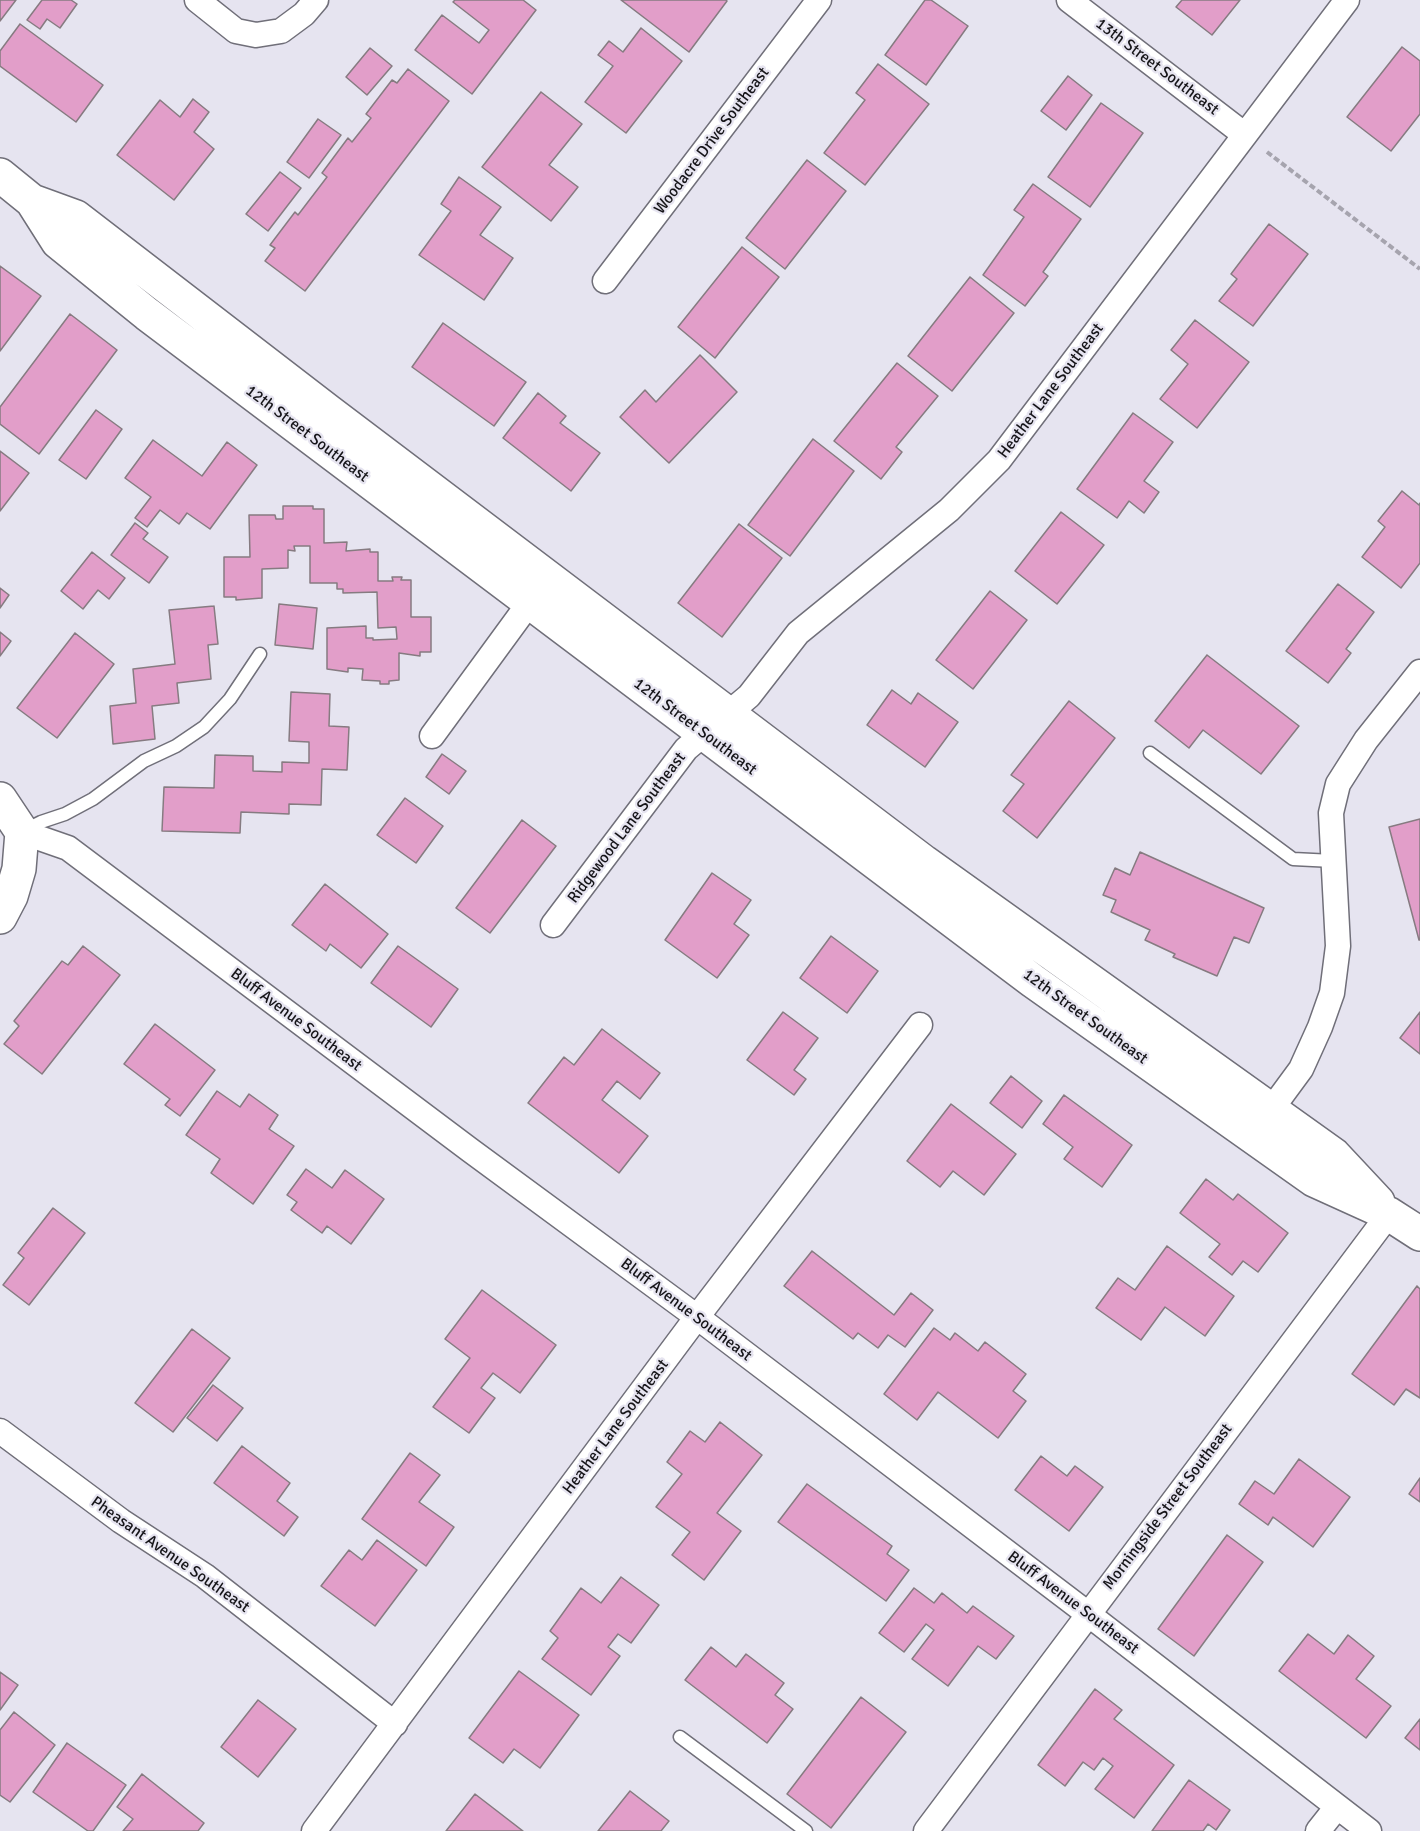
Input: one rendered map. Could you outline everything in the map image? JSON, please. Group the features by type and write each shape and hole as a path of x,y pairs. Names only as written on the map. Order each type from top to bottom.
{"main road":[{"name":"12th Street Southeast","path":"0,175 32,201 58,242 111,285 530,602 924,862 1261,1124 1334,1155 1389,1214 1420,1234"},
{"name":"12th Street Southeast","path":"32,201 76,217 346,425 716,723"},
{"path":"0,799 22,832 19,869 12,896 0,917"}],"street":[{"path":"197,0 236,31 256,35 281,31 304,14 316,0"},
{"name":"Woodacre Drive Southeast","path":"604,281 819,0"},
{"name":"13th Street Southeast","path":"1068,0 1245,135"},
{"name":"Heather Lane Southeast","path":"716,723 749,696 798,633 949,510 999,460 1347,0"},
{"path":"432,736 530,602"},
{"path":"1261,1124 1301,1069 1332,993 1338,946 1331,813 1338,784 1366,740 1420,672"},
{"name":"Ridgewood Lane Southeast","path":"553,926 686,749 716,723"},
{"name":"Bluff Avenue Southeast","path":"22,832 68,848 479,1157 697,1317 1369,1831"},
{"name":"Heather Lane Southeast","path":"314,1831 697,1317 920,1025"},
{"name":"Morningside Street Southeast","path":"926,1831 1389,1214"},
{"name":"Pheasant Avenue Southeast","path":"0,1431 121,1521 183,1559 395,1724"},
{"path":"1318,1831 1337,1807"}],"lane":[{"path":"22,832 41,822 65,814 93,799 144,761 176,746 204,728 230,699 260,654"},
{"path":"1150,753 1293,859 1333,861"},
{"path":"680,1737 806,1831"}],"path":[{"path":"1245,135 1420,269"}],"building":[{"path":"0,0 16,0 0,21"},
{"path":"42,0 71,0 77,4 60,28 47,19 40,29 27,20"},
{"path":"455,0 523,0 536,10 472,94 415,50 442,15 479,43 489,30 453,2"},
{"path":"621,0 726,0 727,1 689,52"},
{"path":"925,0 931,0 968,26 926,85 885,55"},
{"path":"1182,0 1240,0 1212,35 1176,7"},
{"path":"20,24 103,85 76,122 0,66 0,51"},
{"path":"641,28 682,61 626,133 585,102 613,66 598,55 609,41 623,52"},
{"path":"1402,47 1420,61 1420,114 1391,151 1347,117"},
{"path":"370,48 392,66 367,95 346,77"},
{"path":"878,64 929,104 865,185 824,153 865,100 856,93"},
{"path":"408,69 449,101 305,291 265,261 275,248 270,245 295,212 298,215 327,177 322,173 348,138 352,142 371,118 366,114 392,80 397,83"},
{"path":"1068,76 1092,95 1066,130 1041,111"},
{"path":"541,92 582,124 549,165 578,187 551,221 482,167"},
{"path":"193,99 209,112 194,132 214,149 174,200 117,155 160,100 180,117"},
{"path":"1101,103 1143,133 1090,207 1048,177"},
{"path":"318,119 341,135 309,178 287,162"},
{"path":"807,160 846,191 785,269 746,238"},
{"path":"280,172 301,188 268,231 246,214"},
{"path":"459,177 501,207 480,235 513,258 484,300 419,255 451,211 441,204"},
{"path":"1033,184 1081,219 1043,272 1048,276 1025,306 983,275 1024,217 1014,210"},
{"path":"1269,224 1308,254 1253,326 1219,301 1237,279 1231,274"},
{"path":"742,247 779,277 715,358 678,327"},
{"path":"0,266 41,296 0,351"},
{"path":"970,277 1014,313 952,391 908,356"},
{"path":"70,314 117,350 39,454 0,424 0,407"},
{"path":"1195,320 1249,362 1197,428 1160,399 1188,364 1171,350"},
{"path":"443,323 526,382 494,426 412,367"},
{"path":"700,355 737,392 669,463 620,417 645,390 656,402"},
{"path":"897,363 938,396 896,447 902,452 881,479 834,441"},
{"path":"538,393 566,416 560,423 600,453 571,491 503,438"},
{"path":"96,410 122,429 86,479 59,460"},
{"path":"1133,413 1173,442 1144,481 1159,492 1144,513 1129,501 1117,518 1077,489"},
{"path":"813,439 854,471 790,556 748,525"},
{"path":"153,440 202,476 227,442 257,465 210,529 187,513 179,524 160,510 147,527 135,518 151,497 125,478"},
{"path":"0,451 29,473 0,511"},
{"path":"1402,491 1419,505 1420,503 1420,563 1401,588 1362,557 1385,527 1378,521"},
{"path":"283,506 313,506 313,509 324,509 324,543 347,542 346,551 370,549 370,552 378,552 378,581 393,581 392,577 411,580 411,617 431,617 431,652 420,652 420,656 399,653 399,680 389,681 389,684 380,684 380,681 362,680 363,669 348,668 348,672 327,669 327,628 366,626 366,638 373,638 373,640 397,639 396,627 378,628 377,592 343,593 343,589 337,589 337,583 310,583 310,546 294,546 295,551 288,550 288,568 262,569 262,598 236,600 236,597 224,597 224,557 250,557 249,515 275,515 276,519 283,519"},
{"path":"1061,512 1104,545 1057,604 1015,571"},
{"path":"135,523 148,533 143,539 168,557 149,583 111,555"},
{"path":"739,524 782,558 722,637 678,603"},
{"path":"92,552 125,578 109,599 98,590 83,609 61,591"},
{"path":"1338,584 1374,612 1346,649 1351,653 1328,683 1286,651"},
{"path":"0,588 9,595 0,608"},
{"path":"990,591 1027,620 973,689 936,660"},
{"path":"279,604 317,608 313,649 275,645"},
{"path":"214,606 218,644 208,645 211,679 177,683 179,703 152,706 155,739 113,744 110,706 136,703 133,669 175,664 169,610"},
{"path":"0,632 11,641 0,656"},
{"path":"75,633 114,664 57,738 17,708"},
{"path":"1207,655 1299,726 1261,774 1203,730 1189,748 1155,721"},
{"path":"892,690 911,704 918,693 958,722 925,767 867,725"},
{"path":"291,692 330,694 329,726 349,727 347,770 322,769 321,805 289,804 289,814 241,812 240,833 162,831 164,787 214,788 215,755 253,756 253,771 282,772 282,762 309,763 309,742 289,741"},
{"path":"1069,701 1115,738 1037,838 1003,811 1024,784 1011,775"},
{"path":"442,754 466,771 449,794 426,777"},
{"path":"405,798 443,826 416,863 377,835"},
{"path":"1420,819 1420,940 1419,940 1389,827"},
{"path":"522,820 556,846 490,933 456,908"},
{"path":"1140,852 1264,908 1249,943 1234,937 1217,976 1173,957 1175,954 1145,940 1150,930 1111,912 1116,900 1103,895 1115,868 1130,875"},
{"path":"712,873 751,900 734,924 749,935 717,978 665,940"},
{"path":"325,884 388,934 361,968 330,944 326,951 292,925"},
{"path":"831,936 878,971 847,1013 800,978"},
{"path":"83,946 120,975 42,1074 4,1044 19,1026 14,1021 62,961 68,965"},
{"path":"398,946 458,989 431,1027 371,983"},
{"path":"783,1012 818,1038 794,1070 806,1079 794,1095 747,1060"},
{"path":"1420,1012 1420,1054 1400,1038"},
{"path":"155,1024 215,1070 180,1116 165,1105 170,1099 124,1064"},
{"path":"602,1029 660,1073 640,1099 617,1081 602,1100 648,1136 619,1173 528,1103 564,1057 574,1065"},
{"path":"1011,1076 1042,1101 1022,1128 990,1103"},
{"path":"217,1091 240,1107 249,1094 278,1115 269,1129 294,1146 253,1204 211,1173 220,1159 186,1135"},
{"path":"1064,1095 1132,1145 1102,1187 1064,1159 1073,1147 1043,1124"},
{"path":"951,1104 1016,1154 984,1195 953,1171 940,1187 907,1161"},
{"path":"306,1169 332,1188 345,1170 384,1199 351,1244 327,1226 322,1233 291,1210 297,1202 287,1195"},
{"path":"1206,1179 1233,1200 1238,1194 1288,1233 1258,1272 1243,1261 1232,1275 1209,1257 1220,1244 1180,1213"},
{"path":"53,1208 85,1233 29,1305 3,1285 24,1258 18,1253"},
{"path":"1167,1246 1234,1296 1205,1336 1165,1307 1141,1340 1096,1308 1118,1278 1135,1290"},
{"path":"812,1251 894,1315 911,1293 933,1310 905,1347 888,1335 878,1348 858,1333 853,1339 784,1286"},
{"path":"1417,1286 1420,1289 1420,1398 1406,1389 1394,1405 1352,1374"},
{"path":"482,1290 556,1345 520,1393 493,1373 481,1388 495,1398 469,1433 433,1407 470,1358 445,1339"},
{"path":"934,1328 950,1340 955,1333 978,1351 985,1342 1026,1374 1013,1391 1026,1401 998,1438 938,1392 917,1420 884,1394"},
{"path":"192,1329 230,1358 173,1432 135,1403"},
{"path":"213,1385 243,1408 217,1441 187,1418"},
{"path":"720,1422 762,1455 717,1513 741,1531 704,1580 672,1555 690,1532 656,1507 682,1474 667,1462 690,1431 705,1442"},
{"path":"242,1446 290,1483 277,1501 298,1517 284,1536 214,1483"},
{"path":"410,1453 440,1475 419,1502 454,1527 426,1566 362,1519"},
{"path":"1041,1456 1067,1476 1075,1466 1103,1487 1069,1531 1015,1490"},
{"path":"1299,1459 1350,1497 1313,1547 1273,1517 1268,1525 1239,1504 1255,1481 1274,1494"},
{"path":"1420,1478 1420,1502 1409,1494"},
{"path":"807,1484 892,1546 887,1554 909,1570 886,1601 778,1522"},
{"path":"1227,1535 1263,1562 1194,1656 1158,1629"},
{"path":"377,1540 417,1570 375,1626 321,1586 349,1550 362,1560"},
{"path":"621,1577 659,1605 631,1643 618,1634 608,1647 620,1656 591,1695 542,1659 558,1638 550,1631 581,1588 601,1603"},
{"path":"914,1588 934,1603 942,1593 967,1613 973,1606 1014,1636 996,1659 978,1646 948,1686 912,1659 934,1630 926,1624 904,1652 879,1633"},
{"path":"1308,1634 1334,1654 1348,1635 1374,1656 1356,1679 1391,1706 1366,1738 1279,1671"},
{"path":"711,1647 736,1667 746,1654 784,1683 775,1695 793,1709 767,1743 685,1680"},
{"path":"519,1671 579,1715 540,1768 514,1749 503,1763 469,1738"},
{"path":"0,1672 18,1685 0,1710"},
{"path":"1095,1689 1122,1710 1114,1719 1174,1765 1134,1818 1095,1789 1113,1766 1103,1758 1094,1770 1083,1762 1065,1786 1038,1765"},
{"path":"861,1697 906,1732 831,1828 787,1794"},
{"path":"258,1700 296,1729 258,1777 221,1747"},
{"path":"14,1712 55,1745 10,1802 0,1795 0,1730"},
{"path":"1420,1719 1420,1750 1405,1738"},
{"path":"67,1743 126,1785 93,1831 88,1831 33,1792"},
{"path":"142,1774 204,1823 198,1831 123,1831 133,1819 117,1807"},
{"path":"1189,1780 1230,1810 1216,1830 1208,1824 1203,1831 1152,1831"},
{"path":"630,1791 669,1821 661,1831 598,1831"},
{"path":"475,1794 523,1831 446,1831"}]}
